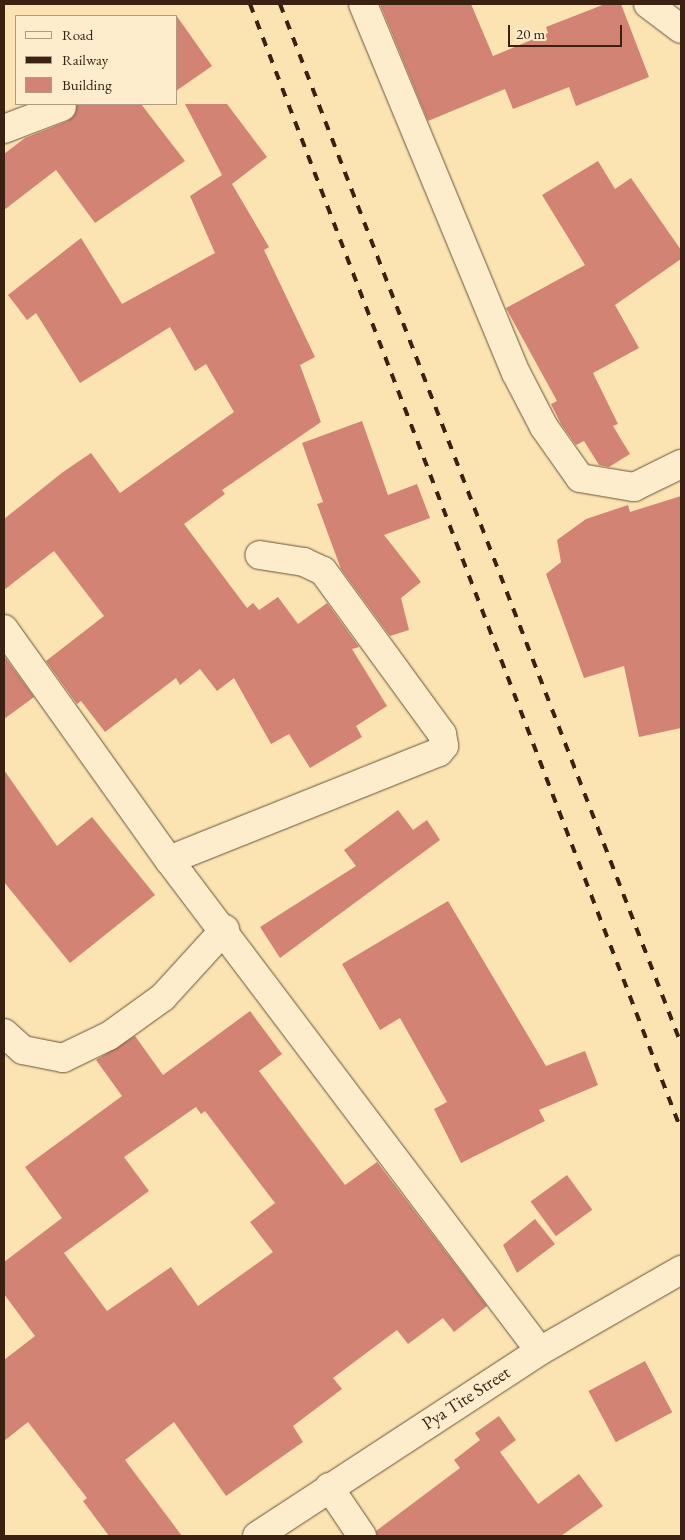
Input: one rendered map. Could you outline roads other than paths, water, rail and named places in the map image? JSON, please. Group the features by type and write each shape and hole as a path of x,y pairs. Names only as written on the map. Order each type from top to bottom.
{"street":[{"path":"363,4 516,373 544,427 580,478 634,487 681,464"},
{"path":"648,4 681,29"},
{"path":"4,129 62,107"},
{"path":"169,860 439,752 444,746 442,734 323,572 304,562 260,555"},
{"path":"4,629 169,860 225,928 540,1351"},
{"path":"4,1033 23,1050 64,1058 109,1036 163,997 225,928"},
{"name":"Pya Tite Street","path":"257,1536 329,1487 540,1351 680,1273"},
{"path":"329,1487 362,1536"}],"railway":[{"path":"250,4 681,1130"},
{"path":"280,4 681,1044"}]}
